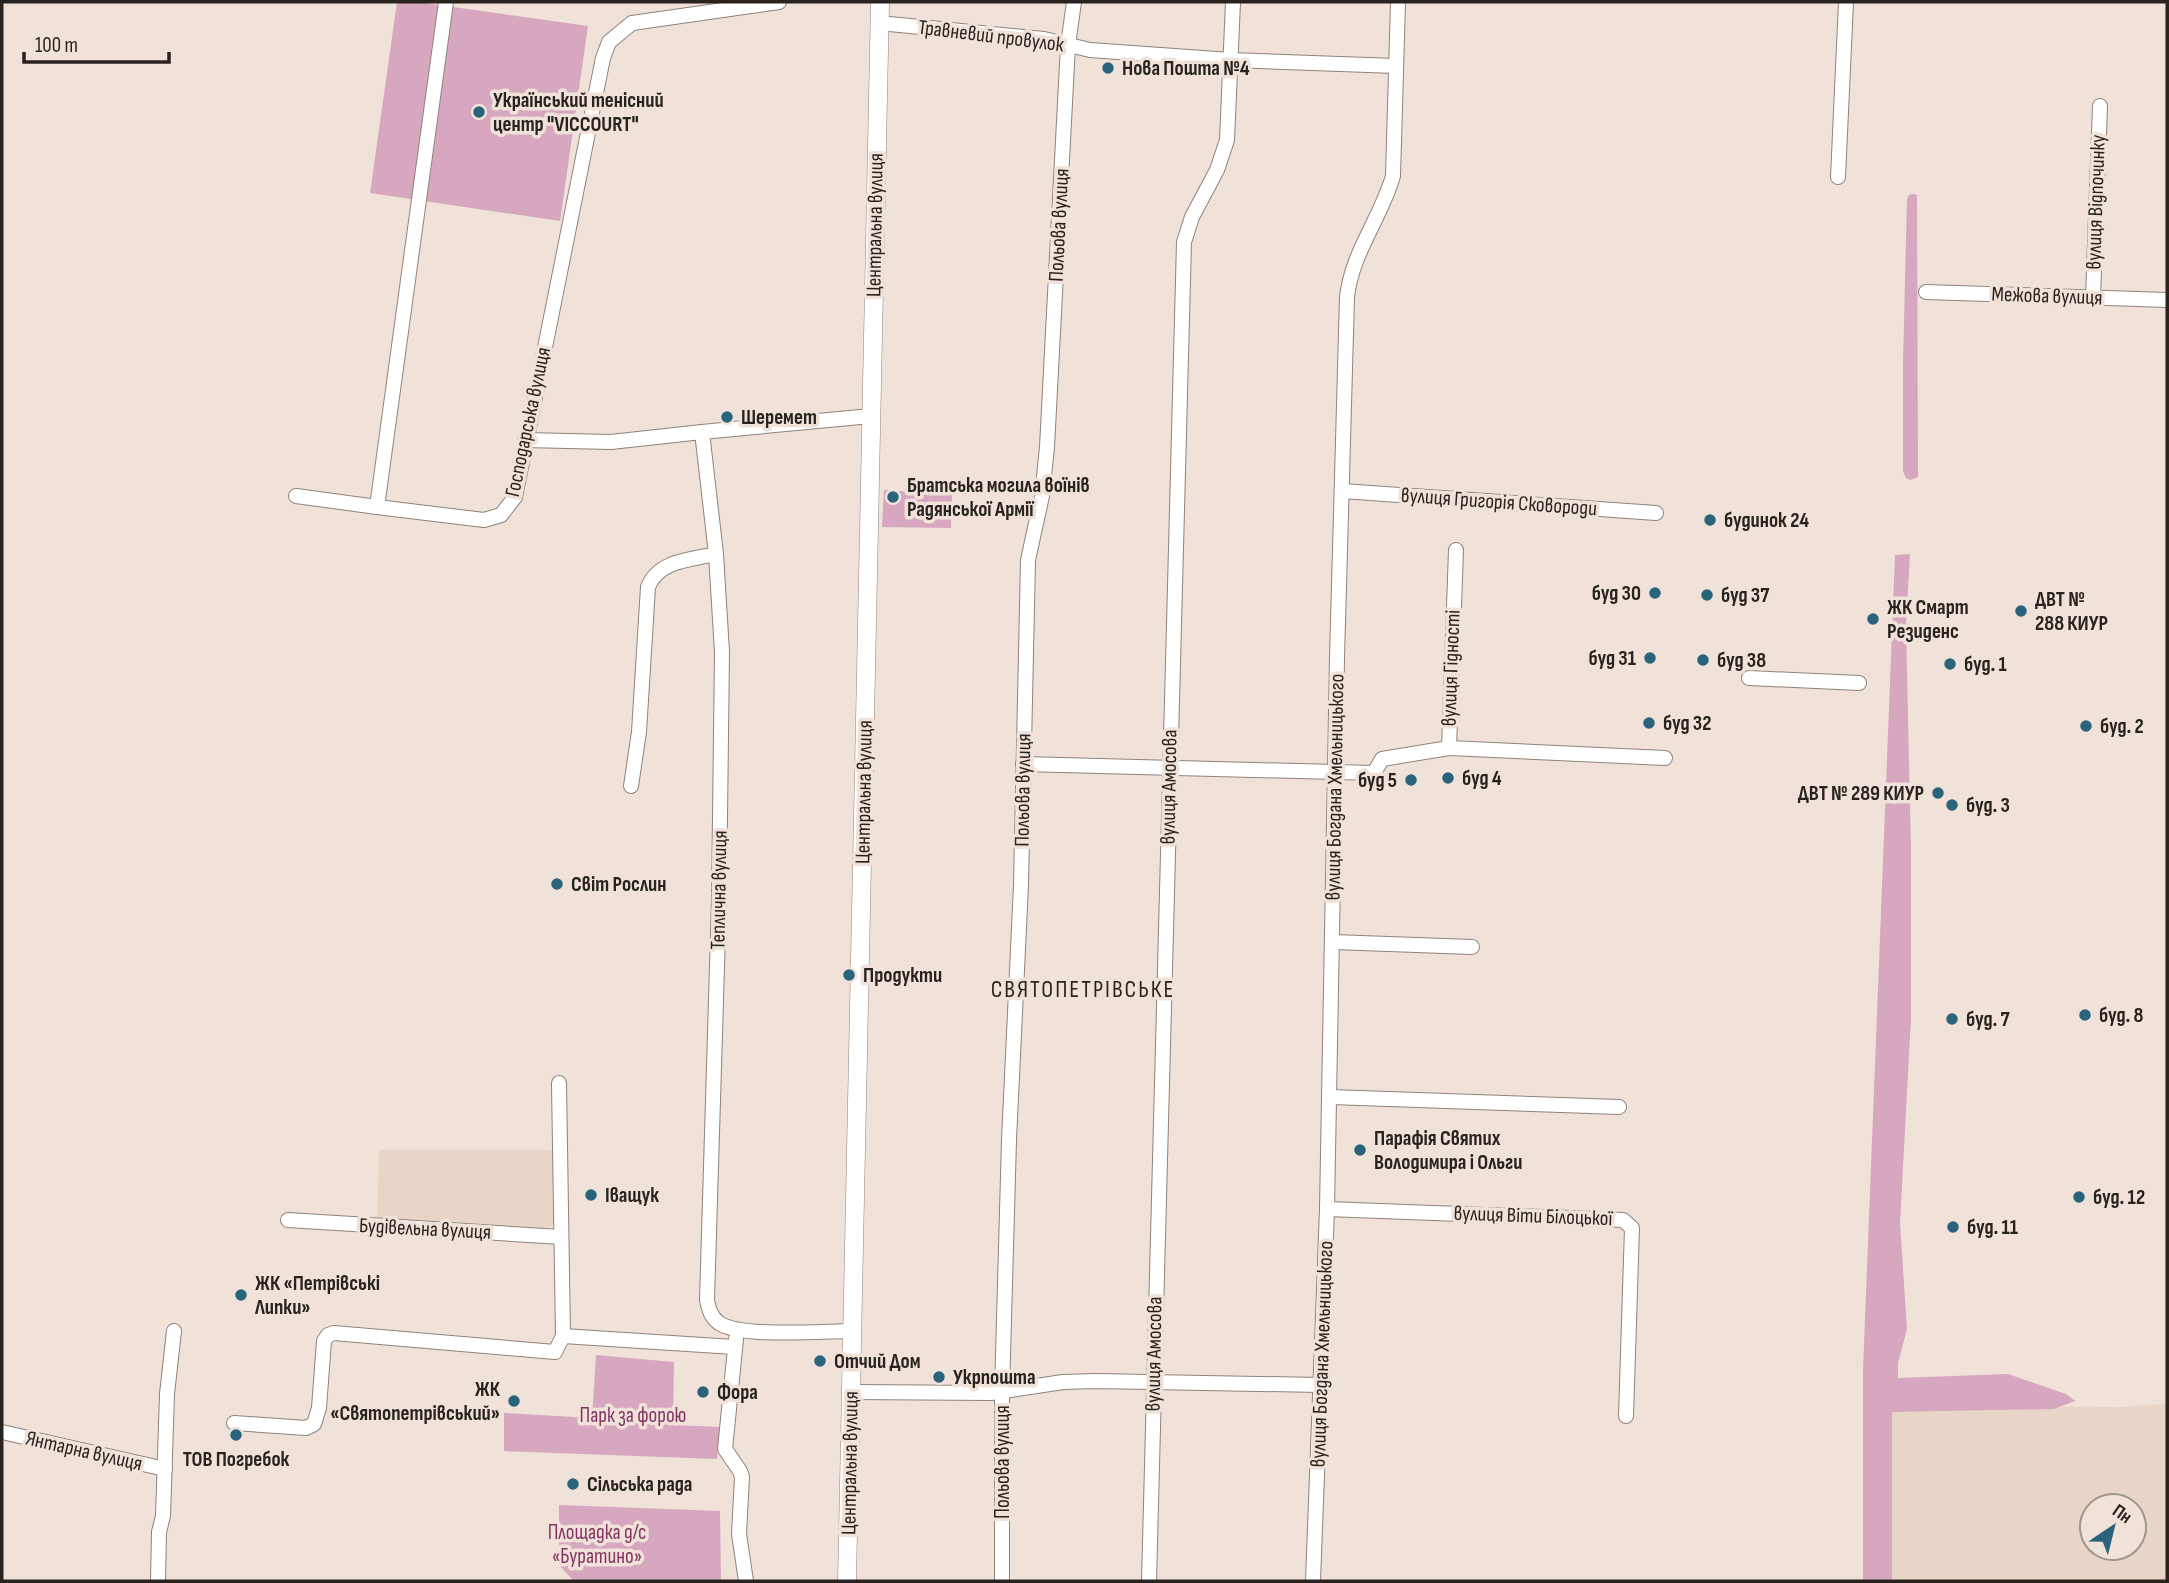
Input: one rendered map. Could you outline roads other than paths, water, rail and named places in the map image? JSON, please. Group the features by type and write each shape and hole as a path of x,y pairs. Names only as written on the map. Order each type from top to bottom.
{"main road":[{"name":"Центральна вулиця","path":"847,1581 880,2"}],"street":[{"path":"377,507 446,2"},
{"name":"Господарська вулиця","path":"296,496 484,520 501,515 514,497 603,58 610,41 632,23 726,5 779,2"},
{"name":"Польова вулиця","path":"1002,1581 1002,1391 1028,560 1044,482 1048,447 1068,45 1074,2"},
{"name":"вулиця Амосова","path":"1149,1581 1184,242 1192,217 1217,170 1227,140 1233,2"},
{"name":"вулиця Богдана Хмельницького","path":"1313,1581 1327,1209 1348,284 1356,258 1389,191 1393,176 1398,2"},
{"path":"1838,177 1846,2"},
{"name":"Травневий провулок","path":"879,23 1044,39 1090,50 1231,60 1396,66"},
{"name":"вулиця Відпочинку","path":"2093,298 2100,106"},
{"name":"Межова вулиця","path":"1926,292 2167,300"},
{"path":"525,440 611,442 871,416"},
{"name":"Теплична вулиця","path":"702,432 716,554 722,652 719,900 707,1300 712,1317 720,1324 739,1331"},
{"name":"вулиця Григорія Сковороди","path":"1342,491 1656,513"},
{"name":"вулиця Гідності","path":"1335,771 1374,773 1382,759 1449,748 1456,550"},
{"path":"631,786 639,732 648,587 652,576 662,567 716,554"},
{"path":"1749,678 1859,684"},
{"path":"1449,748 1665,758"},
{"path":"1023,764 1335,771"},
{"path":"1333,942 1472,947"},
{"path":"234,1423 306,1428 314,1424 319,1408 324,1341 328,1335 334,1333 555,1352 563,1336 559,1083"},
{"path":"1330,1097 1619,1107"},
{"name":"вулиця Віти Білоцької","path":"1327,1209 1623,1220 1632,1228 1626,1416"},
{"name":"Будівельна вулиця","path":"288,1220 561,1237"},
{"path":"746,1581 739,1534 741,1474 725,1449 734,1347 739,1331 853,1331"},
{"path":"158,1581 167,1394 174,1332"},
{"path":"563,1336 734,1347"},
{"path":"851,1392 991,1393 1063,1382 1320,1385"},
{"name":"Янтарна вулиця","path":"2,1432 165,1469"}],"place":[{"name":"Нова Пошта №4","path":"1108,68"},
{"name":"Український тенісний центр \"VICCOURT\"","path":"479,112"},
{"name":"Шеремет","path":"727,417"},
{"name":"Братська могила воїнів Радянської Армії","path":"893,497"},
{"name":"будинок 24","path":"1710,520"},
{"name":"буд 30","path":"1655,593"},
{"name":"буд 37","path":"1707,595"},
{"name":"ДВТ № 288 КИУР","path":"2021,611"},
{"name":"ЖК Смарт Резиденс","path":"1873,619"},
{"name":"буд 31","path":"1650,658"},
{"name":"буд 38","path":"1703,660"},
{"name":"буд. 1","path":"1950,664"},
{"name":"буд 32","path":"1649,723"},
{"name":"буд. 2","path":"2086,726"},
{"name":"буд 4","path":"1448,778"},
{"name":"буд 5","path":"1411,780"},
{"name":"ДВТ № 289 КИУР","path":"1938,793"},
{"name":"буд. 3","path":"1952,805"},
{"name":"Світ Рослин","path":"557,884"},
{"name":"Продукти","path":"849,975"},
{"name":"буд. 8","path":"2085,1015"},
{"name":"буд. 7","path":"1952,1019"},
{"name":"Парафія Святих Володимира і Ольги","path":"1360,1150"},
{"name":"Іващук","path":"591,1195"},
{"name":"буд. 12","path":"2079,1197"},
{"name":"буд. 11","path":"1953,1227"},
{"name":"ЖК «Петрівські Липки»","path":"241,1295"},
{"name":"Отчий Дом","path":"820,1361"},
{"name":"Укрпошта","path":"939,1377"},
{"name":"Фора","path":"703,1392"},
{"name":"ЖК «Святопетрівський»","path":"514,1401"},
{"name":"ТОВ Погребок","path":"236,1435"},
{"name":"Сільська рада","path":"573,1484"}],"district":[{"name":"СВЯТОПЕТРІВСЬКЕ","path":"1083,989"}],"park label":[{"name":"Парк за форою","path":"633,1415"},
{"name":"Площадка д/с «Буратино»","path":"597,1544"}]}
